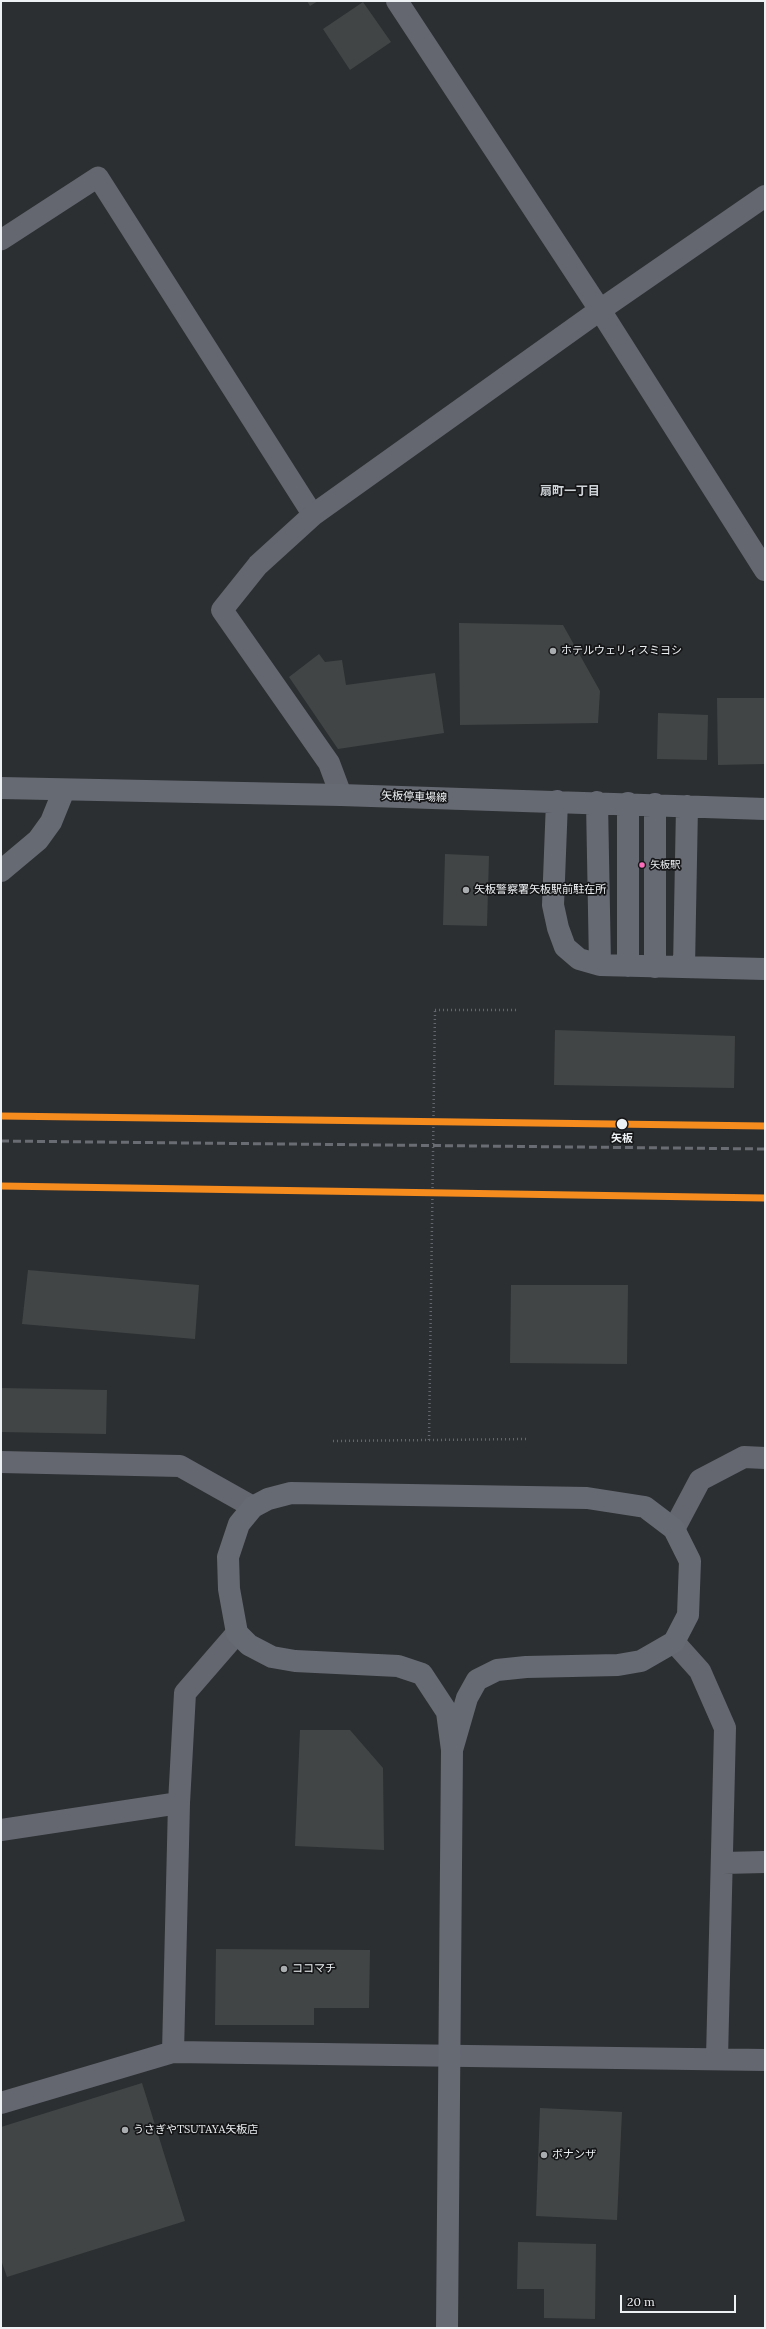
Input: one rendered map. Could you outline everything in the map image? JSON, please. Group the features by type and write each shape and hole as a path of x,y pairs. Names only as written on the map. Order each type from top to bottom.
{"street":[{"path":"397,1 600,310 765,570"},
{"path":"341,795 329,763 222,610 258,565 313,515 600,310 765,196"},
{"name":"矢板停車場線","path":"1,788 598,802 765,809"},
{"path":"1,871 38,840 51,822 64,790"},
{"path":"557,801 553,905 558,928 566,947 579,958 600,966 765,969"},
{"path":"598,802 600,966"},
{"path":"628,803 628,966"},
{"path":"655,804 655,967"},
{"path":"684,968 687,806"},
{"path":"674,1529 700,1480 744,1457 765,1458"},
{"path":"1,1462 180,1466 253,1507"},
{"path":"447,2328 451,2057 452,1750 447,1712 422,1674 398,1666 295,1661 272,1657 249,1645 237,1633 229,1590 228,1557 239,1524 253,1507 268,1499 291,1493 587,1498 645,1507 674,1529 690,1561 688,1615 674,1642 641,1661 618,1665 526,1667 497,1670 490,1673 476,1680 467,1698 452,1750"},
{"path":"173,2052 179,1803 185,1693 237,1633"},
{"path":"674,1642 700,1671 725,1728 723,1863 717,2058"},
{"path":"1,1830 179,1803"},
{"path":"723,1863 765,1862"},
{"path":"1,2103 173,2052 451,2057 717,2058 765,2060"}],"lane":[{"path":"1,240 98,177 313,515"}],"path":[{"path":"428,1440 435,1010 519,1010"},
{"path":"333,1441 528,1439"}],"building":[{"path":"307,1 318,1 310,6"},
{"path":"363,2 391,42 350,70 323,29"},
{"path":"459,623 563,625 600,691 598,723 460,725"},
{"path":"319,654 325,662 342,660 346,685 435,673 444,733 338,749 289,677"},
{"path":"717,698 765,698 765,764 718,765"},
{"path":"658,713 708,715 707,760 657,759"},
{"name":"矢板警察署矢板駅前駐在所","path":"445,854 489,856 487,926 443,925"},
{"path":"555,1030 735,1036 734,1088 554,1085"},
{"path":"28,1270 199,1285 195,1339 22,1324"},
{"path":"511,1285 628,1285 627,1364 510,1363"},
{"path":"1,1388 107,1390 106,1434 1,1432"},
{"path":"300,1730 350,1730 383,1768 384,1850 295,1846"},
{"path":"216,1949 370,1950 369,2008 314,2008 314,2025 215,2025"},
{"path":"142,2083 185,2221 7,2277 1,2260 1,2127"},
{"path":"540,2108 622,2112 617,2220 536,2216"},
{"path":"518,2242 596,2244 595,2319 544,2318 544,2289 517,2289"}],"railway":[{"path":"1,1141 765,1149"}],"transit line":[{"path":"1,1116 765,1126"},
{"path":"1,1186 765,1198"}],"place":[{"name":"ホテルウェリィスミヨシ","path":"553,651"},
{"name":"矢板駅","path":"642,865"},
{"name":"矢板警察署矢板駅前駐在所","path":"466,890"},
{"name":"矢板","path":"622,1124"},
{"name":"ココマチ","path":"284,1969"},
{"name":"うさぎやTSUTAYA矢板店","path":"125,2130"},
{"name":"ボナンザ","path":"544,2155"}],"district":[{"name":"扇町一丁目","path":"570,492"}]}
